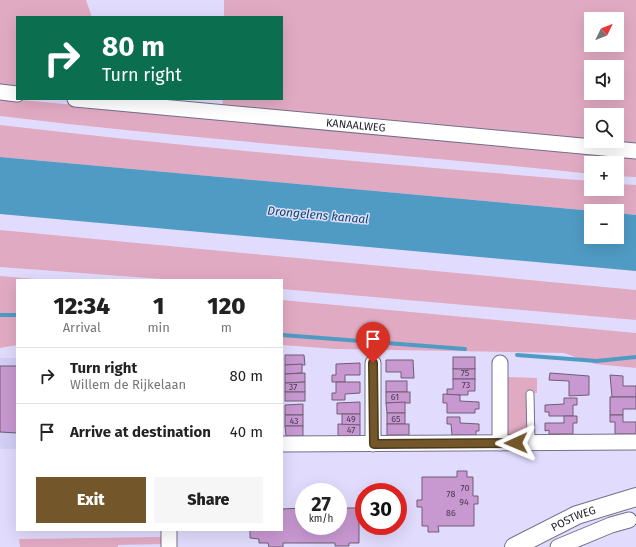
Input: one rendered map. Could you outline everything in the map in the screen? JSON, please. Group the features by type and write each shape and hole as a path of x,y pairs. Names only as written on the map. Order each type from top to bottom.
{"street":[{"path":"0,92 16,94"},
{"name":"KANAALWEG","path":"86,100 636,151"},
{"path":"373,363 374,444"},
{"path":"500,363 500,443"},
{"path":"283,444 636,442"},
{"name":"POSTWEG","path":"514,547 577,515 636,497"},
{"path":"558,547 633,513"},
{"name":"POSTWEG","path":"535,547 581,524 633,513"},
{"path":"169,531 169,547"}],"lane":[{"path":"530,394 531,442"}],"shaded area":[{"path":"0,0 86,0 92,16 16,16 16,87 0,86"},
{"path":"224,0 636,0 636,145 624,144 624,108 584,108 584,140 222,107 223,100 283,100 283,16 224,16"},
{"path":"0,98 636,157 636,177 624,176 624,156 584,156 584,173 74,125 0,116"},
{"path":"0,125 296,156 584,180 584,196 624,196 624,184 636,185 636,215 624,214 624,204 584,204 584,210 0,157"},
{"path":"0,230 636,290 636,320 283,289 283,279 162,279 0,267"},
{"path":"0,276 35,279 16,279 16,345 0,348"},
{"path":"283,300 636,333 636,368 595,364 564,353 335,349 283,345"},
{"path":"0,358 16,358 16,449 1,449"},
{"path":"506,377 537,378 537,393 526,393 526,436 507,438"},
{"path":"163,537 163,544 118,545 118,547 20,547 19,539"}],"water":[{"name":"Drongelens kanaal","path":"0,157 584,210 584,244 624,244 624,214 636,215 636,271 0,214"}],"building":[{"path":"285,355 304,355 305,365 285,365"},
{"path":"453,357 475,357 475,369 453,369"},
{"path":"386,360 413,360 414,378 401,378 401,372 386,372"},
{"path":"360,363 360,375 345,375 345,382 332,382 332,375 336,375 336,364"},
{"path":"302,364 302,373 285,374 285,365"},
{"path":"0,366 16,366 16,433 0,432"},
{"path":"453,369 475,369 475,379 453,379"},
{"path":"305,373 305,382 285,383 285,374"},
{"path":"550,373 589,376 589,395 569,396 569,381 549,380"},
{"path":"610,375 623,376 623,386 636,386 636,397 612,397"},
{"path":"453,379 475,379 475,391 468,391 468,395 447,395 447,389 453,389"},
{"path":"386,381 407,381 407,392 386,392"},
{"path":"305,382 305,392 285,392 285,383"},
{"path":"336,382 360,382 360,393 345,394 345,400 332,400 332,393 336,393"},
{"path":"285,392 305,392 305,401 285,401"},
{"path":"386,392 410,392 410,403 386,403"},
{"path":"443,394 460,395 460,401 479,402 479,409 475,409 475,413 447,413 447,403 443,403"},
{"path":"610,397 636,397 636,409 623,409 623,415 610,415"},
{"path":"564,398 577,398 577,405 573,405 573,416 549,416 549,412 545,412 545,405 564,404"},
{"path":"360,402 360,414 337,414 337,403"},
{"path":"405,402 405,413 387,413 386,403"},
{"path":"303,404 303,415 285,415 285,405"},
{"path":"387,413 405,413 405,424 387,424"},
{"path":"342,414 360,414 360,425 342,425"},
{"path":"285,415 303,415 303,426 285,426"},
{"path":"610,415 623,415 623,422 636,422 636,434 615,434 615,422 610,422"},
{"path":"564,416 577,416 577,423 573,423 573,434 549,434 549,430 545,431 545,423 564,423"},
{"path":"447,417 460,417 460,423 479,424 479,431 476,431 476,435 452,435 451,424 447,424"},
{"path":"338,424 360,425 360,436 338,436"},
{"path":"387,424 409,424 409,435 387,435"},
{"path":"285,426 303,426 303,436 286,436"},
{"path":"457,471 467,471 467,477 473,477 473,496 478,496 478,504 474,504 474,526 438,526 439,532 428,532 428,526 422,526 422,507 417,507 417,500 422,500 422,477 457,477"},
{"path":"295,508 295,535 347,535 347,508 355,508 355,535 359,535 359,543 349,543 349,546 335,546 335,543 283,543 283,547 269,547 268,543 259,543 259,539 250,538 250,531 283,531 283,509"}],"waterway":[{"path":"0,315 16,315"},
{"path":"283,335 465,349"},
{"path":"517,355 597,361 636,357"}],"route":[{"path":"373,363 374,444 516,443"}]}
